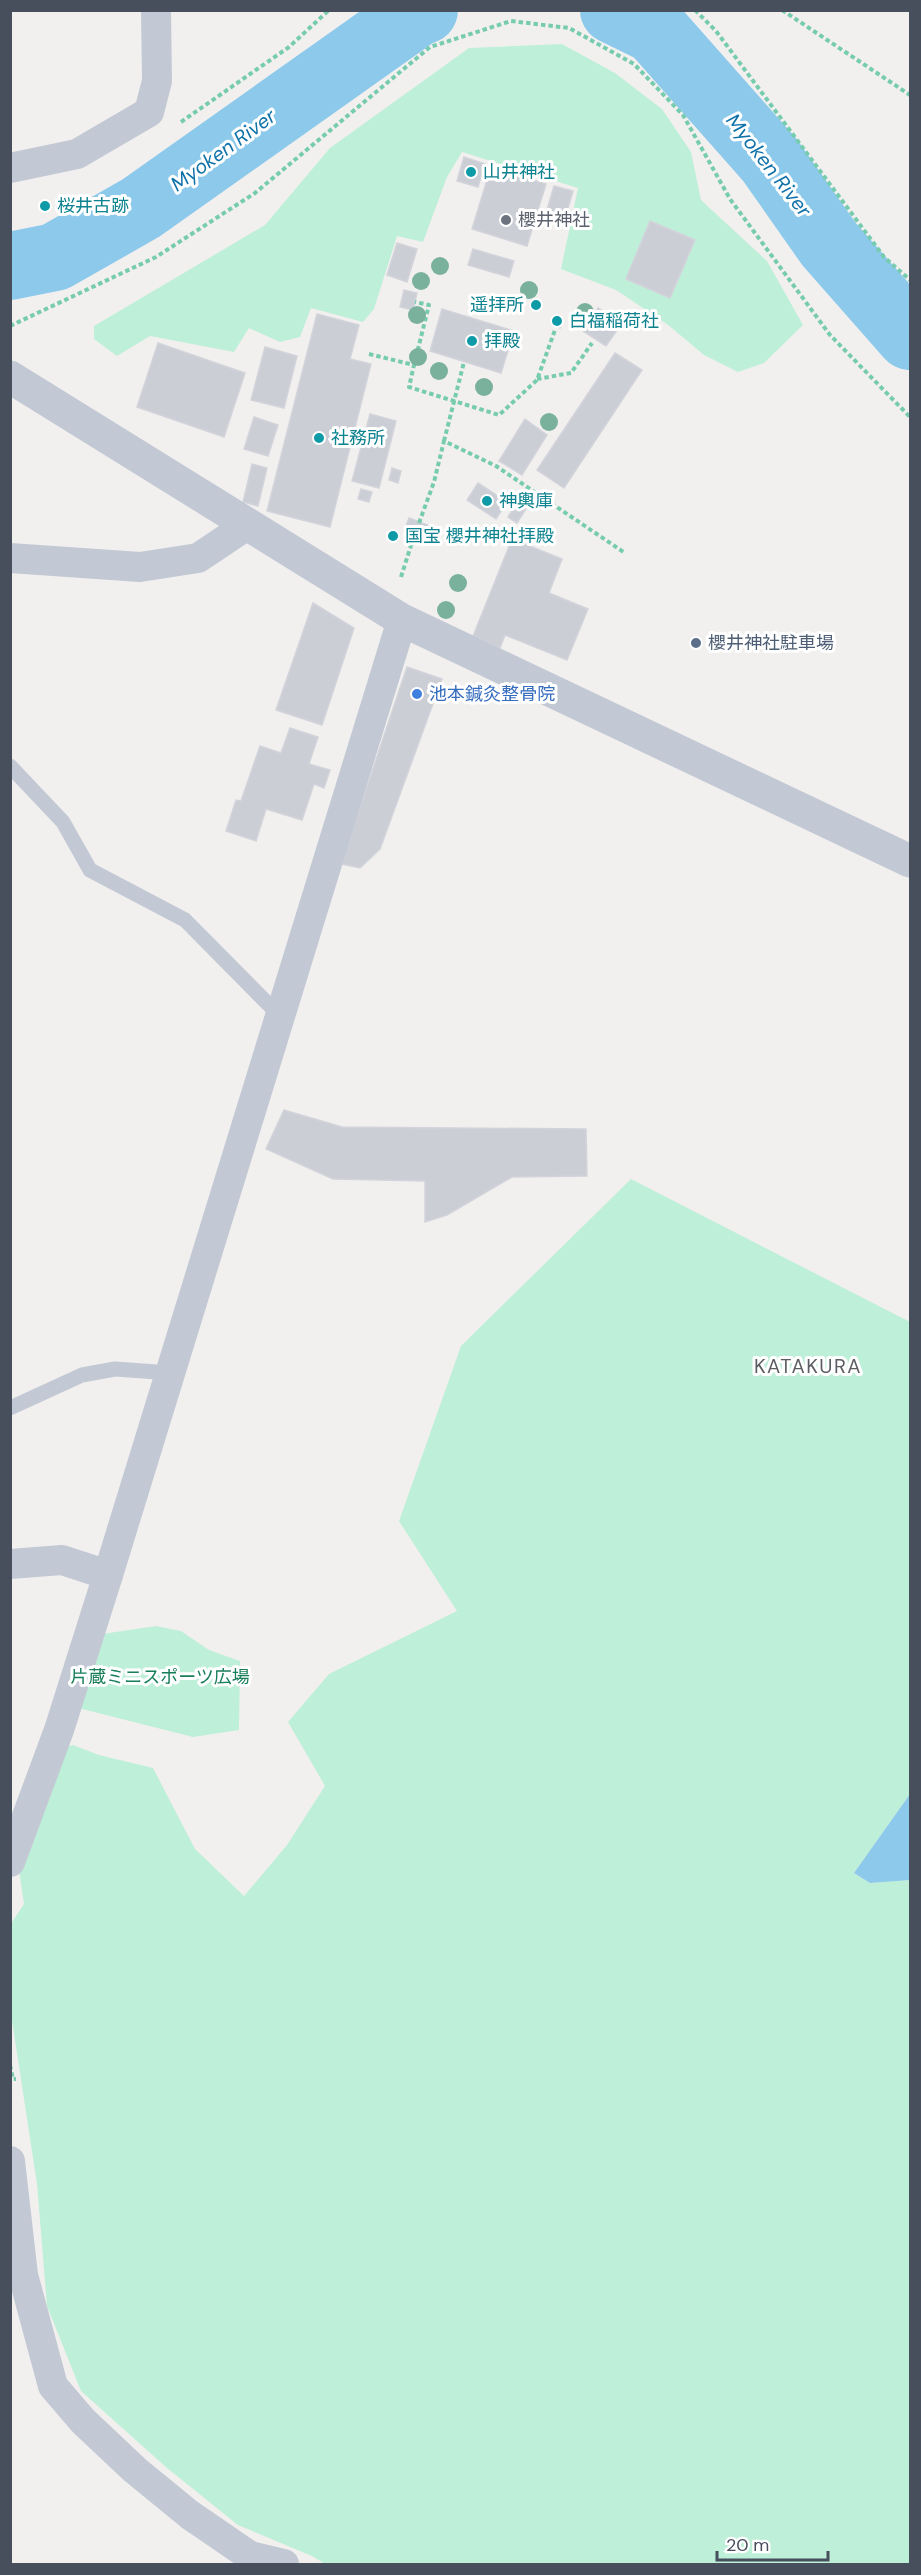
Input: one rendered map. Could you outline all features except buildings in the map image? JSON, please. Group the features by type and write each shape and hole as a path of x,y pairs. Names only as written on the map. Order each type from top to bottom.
{"street":[{"path":"10,168 77,154 149,112 157,81 156,10"},
{"path":"10,377 402,620 910,861"},
{"path":"10,558 140,567 198,558 249,524"},
{"path":"10,1862 59,1730 108,1575 402,620"},
{"path":"10,1564 62,1560 108,1575"},
{"path":"10,2161 23,2275 53,2386 83,2421 135,2470 190,2515 250,2556 284,2565"}],"lane":[{"path":"10,765 63,822 90,870 185,920 281,1017"},
{"path":"10,1408 82,1375 115,1369 171,1373"}],"path":[{"path":"695,10 716,30 884,257 910,280"},
{"path":"782,10 910,95"},
{"path":"10,326 156,257 255,193 430,47 511,21 569,28 634,64 683,115 730,199 830,335 910,417"},
{"path":"416,302 429,305 409,387 500,415 537,380 555,330"},
{"path":"537,380 571,373 592,343"},
{"path":"369,354 414,365"},
{"path":"419,523 434,482 464,362"},
{"path":"444,441 496,466 626,552"},
{"path":"399,582 414,536"},
{"path":"10,2065 13,2079 16,2079"}],"green space":[{"path":"562,44 615,73 662,109 691,152 701,200 767,261 803,325 764,363 738,372 704,355 667,324 616,290 561,269 578,188 462,152 447,177 423,242 397,236 374,309 363,322 311,308 300,337 280,342 249,328 234,352 150,336 117,356 94,339 94,326 265,225 330,148 469,48"},
{"path":"631,1179 910,1322 910,1794 854,1873 870,1883 910,1880 910,2564 325,2564 312,2556 238,2525 167,2468 81,2391 47,2306 37,2184 11,2014 10,1925 24,1904 18,1863 62,1748 73,1745 99,1755 153,1768 195,1849 244,1896 287,1845 325,1786 288,1722 329,1674 457,1611 399,1521 461,1346"},
{"name":"片蔵ミニスポーツ広場","path":"156,1626 181,1631 209,1650 240,1661 239,1730 193,1737 78,1708 102,1634"}],"water":[{"path":"910,1794 910,1880 870,1883 854,1873"}],"waterway":[{"name":"Myoken River","path":"10,266 55,257 141,208 415,14 424,10"},
{"name":"Myoken River","path":"614,10 655,30 770,160 829,244 910,336"}],"place":[{"name":"山井神社","path":"471,172"},
{"name":"桜井古跡","path":"45,206"},
{"name":"櫻井神社","path":"506,220"},
{"name":"遥拝所","path":"536,305"},
{"name":"白福稲荷社","path":"557,321"},
{"name":"拝殿","path":"472,341"},
{"name":"社務所","path":"319,438"},
{"name":"神輿庫","path":"487,501"},
{"name":"国宝 櫻井神社拝殿","path":"393,536"},
{"name":"櫻井神社駐車場","path":"696,643"},
{"name":"池本鍼灸整骨院","path":"417,694"}],"district":[{"name":"KATAKURA","path":"808,1366"}]}
